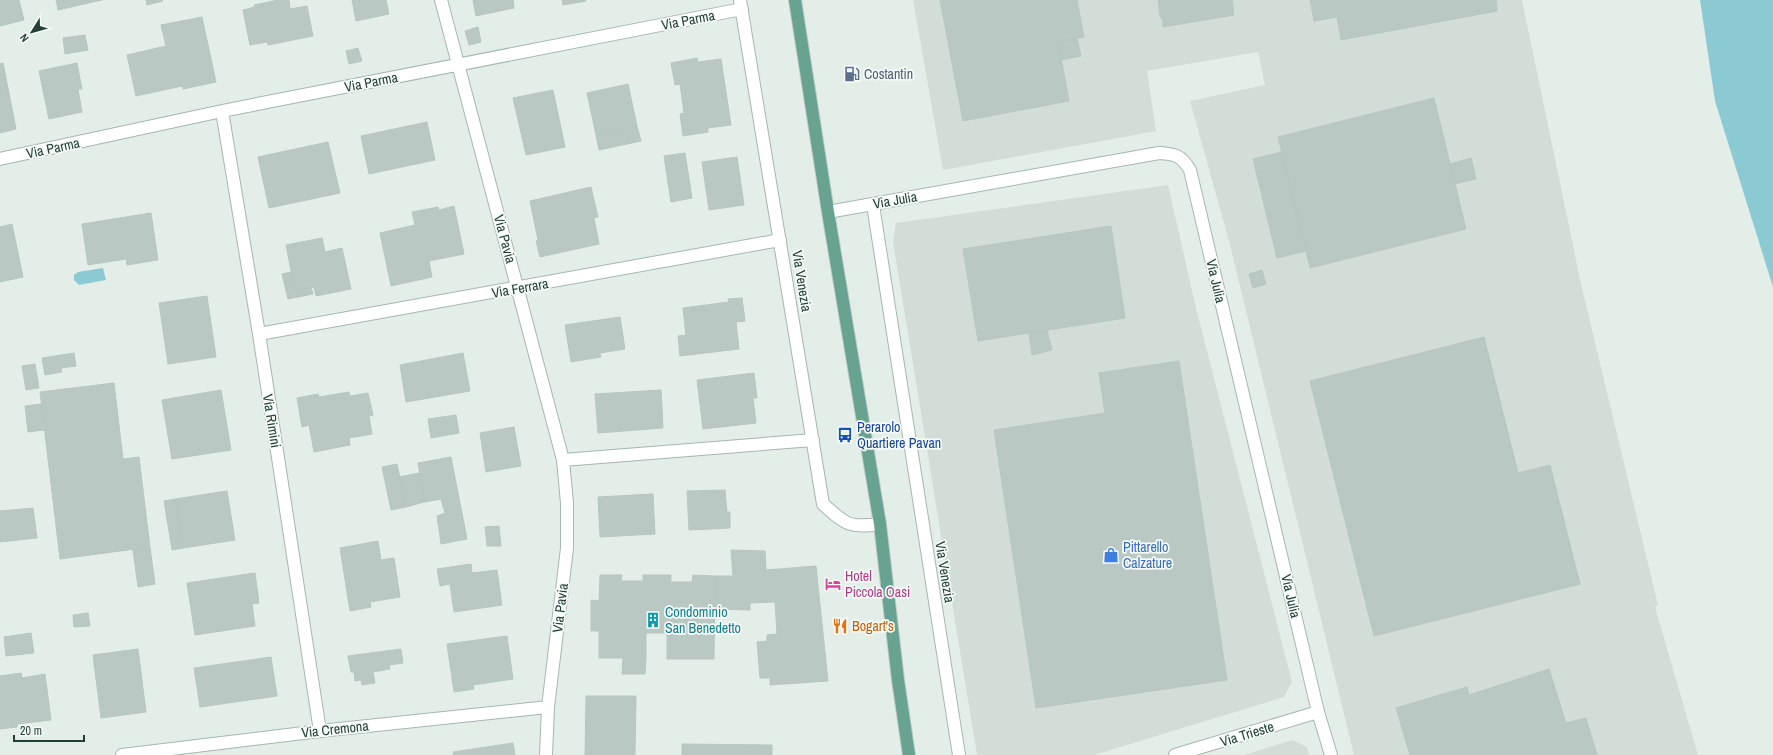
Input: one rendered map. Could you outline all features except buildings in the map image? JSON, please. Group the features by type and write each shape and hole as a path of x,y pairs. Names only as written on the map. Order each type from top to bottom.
{"main road":[{"path":"795,0 828,212 880,524 898,680 909,755"}],"street":[{"name":"Via Pavia","path":"441,0 457,65 564,460 567,503 567,548 548,707 546,755"},
{"name":"Via Parma","path":"0,159 222,111 457,65 741,4"},
{"name":"Via Venezia","path":"741,4 823,504 839,519 854,526 880,524"},
{"name":"Via Rimini","path":"222,111 259,334 320,731"},
{"name":"Via Julia","path":"828,212 1159,153 1170,153 1184,160 1190,170 1318,712 1331,755"},
{"name":"Via Venezia","path":"873,205 959,755"},
{"name":"Via Ferrara","path":"259,334 780,240"},
{"path":"564,460 813,440"},
{"name":"Via Cremona","path":"122,755 320,731 548,707"},
{"name":"Via Trieste","path":"1175,755 1318,712"}],"shaded area":[{"path":"913,0 1522,0 1581,284 1658,605 1655,607 1698,755 1354,755 1229,241 1190,101 1265,85 1258,52 1147,71 1156,131 943,170"},
{"path":"1168,185 1196,308 1292,682 1284,697 1094,755 977,755 893,242 896,223"},
{"path":"1292,740 1307,747 1309,755 1244,755"}],"water":[{"path":"1700,0 1773,0 1773,287 1715,101"},
{"path":"103,268 106,280 79,285 74,280 74,275 78,272"}],"place":[{"name":"Costantin","path":"852,74"},
{"name":"Perarolo Quartiere Pavan","path":"845,435"},
{"name":"Pittarello Calzature","path":"1111,555"},
{"name":"Hotel Piccola Oasi","path":"833,584"},
{"name":"Condominio San Benedetto","path":"653,620"},
{"name":"Bogart's","path":"840,626"}]}
